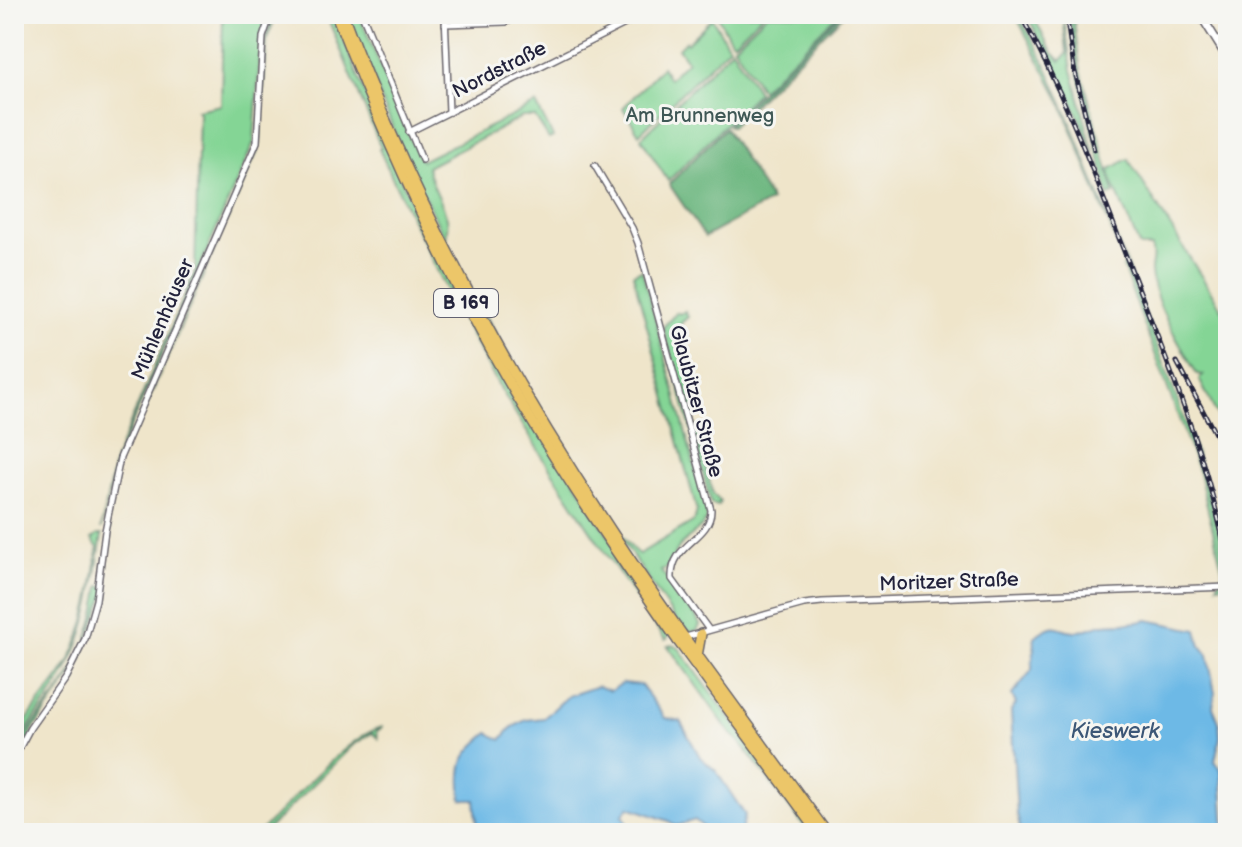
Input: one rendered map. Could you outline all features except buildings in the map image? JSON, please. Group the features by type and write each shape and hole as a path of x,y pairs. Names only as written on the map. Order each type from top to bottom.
{"main road":[{"name":"B 169","path":"336,14 397,164 473,316 548,446 819,833"},
{"name":"B 169","path":"343,14 391,133 488,330 569,467 681,639 697,656 827,833"},
{"path":"697,656 705,632"}],"street":[{"path":"258,14 270,16"},
{"path":"362,14 422,160"},
{"path":"445,14 449,112"},
{"path":"445,24 506,22 525,14"},
{"name":"Nordstraße","path":"409,132 645,14"},
{"path":"1200,14 1228,59"},
{"name":"Mühlenhäuser","path":"14,758 30,728 66,677 85,639 96,600 105,531 120,458 257,142 263,37 270,16"},
{"name":"Glaubitzer Straße","path":"595,166 638,243 711,510 709,523 681,549 671,572 672,579 705,632"},
{"name":"Moritzer Straße","path":"681,639 804,604 822,602 1228,587"}],"green space":[{"path":"223,14 253,14 265,21 254,142 118,456 101,529 115,459 195,271 197,110 221,105"},
{"path":"274,14 277,14 267,38 260,145 136,429 259,142 265,38"},
{"path":"326,14 333,14 395,167 439,258 669,635 667,639 577,511 479,351 379,149"},
{"path":"347,14 359,14 421,161 536,104 553,137 549,139 535,117 522,117 427,167 447,218 450,248 401,148"},
{"path":"716,14 763,14 734,42"},
{"name":"Am Brunnenweg","path":"767,14 838,14 761,90 734,46"},
{"path":"840,14 843,15 731,127 728,125"},
{"path":"1015,14 1034,41 1065,109 1187,426 1218,531 1228,584 1217,585 1223,572 1199,473 1123,267 1125,265 1061,102"},
{"path":"1026,14 1032,14 1052,52 1061,61 1067,54 1063,14 1072,70 1094,155 1071,98"},
{"path":"1069,14 1073,14 1080,67 1114,193 1109,196 1077,67"},
{"name":"Am Brunnenweg","path":"712,18 729,47 639,134 623,108 662,67 669,79 687,61 678,48"},
{"name":"Am Brunnenweg","path":"732,49 758,92 668,181 641,138"},
{"path":"725,128 771,201 705,237 669,184"},
{"path":"1128,159 1228,319 1228,437 1199,379 1203,375 1197,374 1162,310 1153,283 1151,247 1140,247 1111,179 1109,170"},
{"path":"642,270 706,509 706,521 679,547 667,568 661,571 696,617 700,625 697,631 689,632 681,628 583,482 483,316 461,271 572,460 601,506 639,554 694,521 697,511 633,274"},
{"path":"685,311 688,317 681,323 679,334 693,377 694,423 713,494 720,502 718,506 711,504 663,327 677,312"},
{"path":"102,535 93,589 81,638 59,683 14,752 21,731 63,672 81,635 92,592 98,548 92,539"},
{"path":"100,586 108,587 78,666 33,730 14,768 16,756 28,732 68,679 80,657 93,622"},
{"path":"668,646 678,647 814,833 809,833 731,734"},
{"path":"383,727 377,731 378,738 372,733 352,746 264,833 258,833 336,757 369,732"}],"water":[{"name":"Kieswerk","path":"1148,620 1197,630 1201,646 1208,655 1215,693 1213,707 1219,722 1220,737 1215,761 1221,769 1225,833 1021,833 1017,814 1011,711 1016,704 1012,695 1032,670 1034,637 1054,626 1080,631 1104,624"},
{"path":"623,683 641,685 665,718 680,721 700,757 716,771 745,815 741,833 709,832 695,820 676,826 629,807 623,815 628,823 627,832 630,833 478,833 475,800 462,800 461,788 461,769 472,748 489,733 501,740 511,728 526,720 544,718 568,696 598,686 610,691"}],"railway":[{"path":"1020,14 1079,137 1172,375 1210,487 1228,564"},
{"path":"1066,14 1074,68 1094,150"},
{"path":"1177,362 1228,458"}]}
